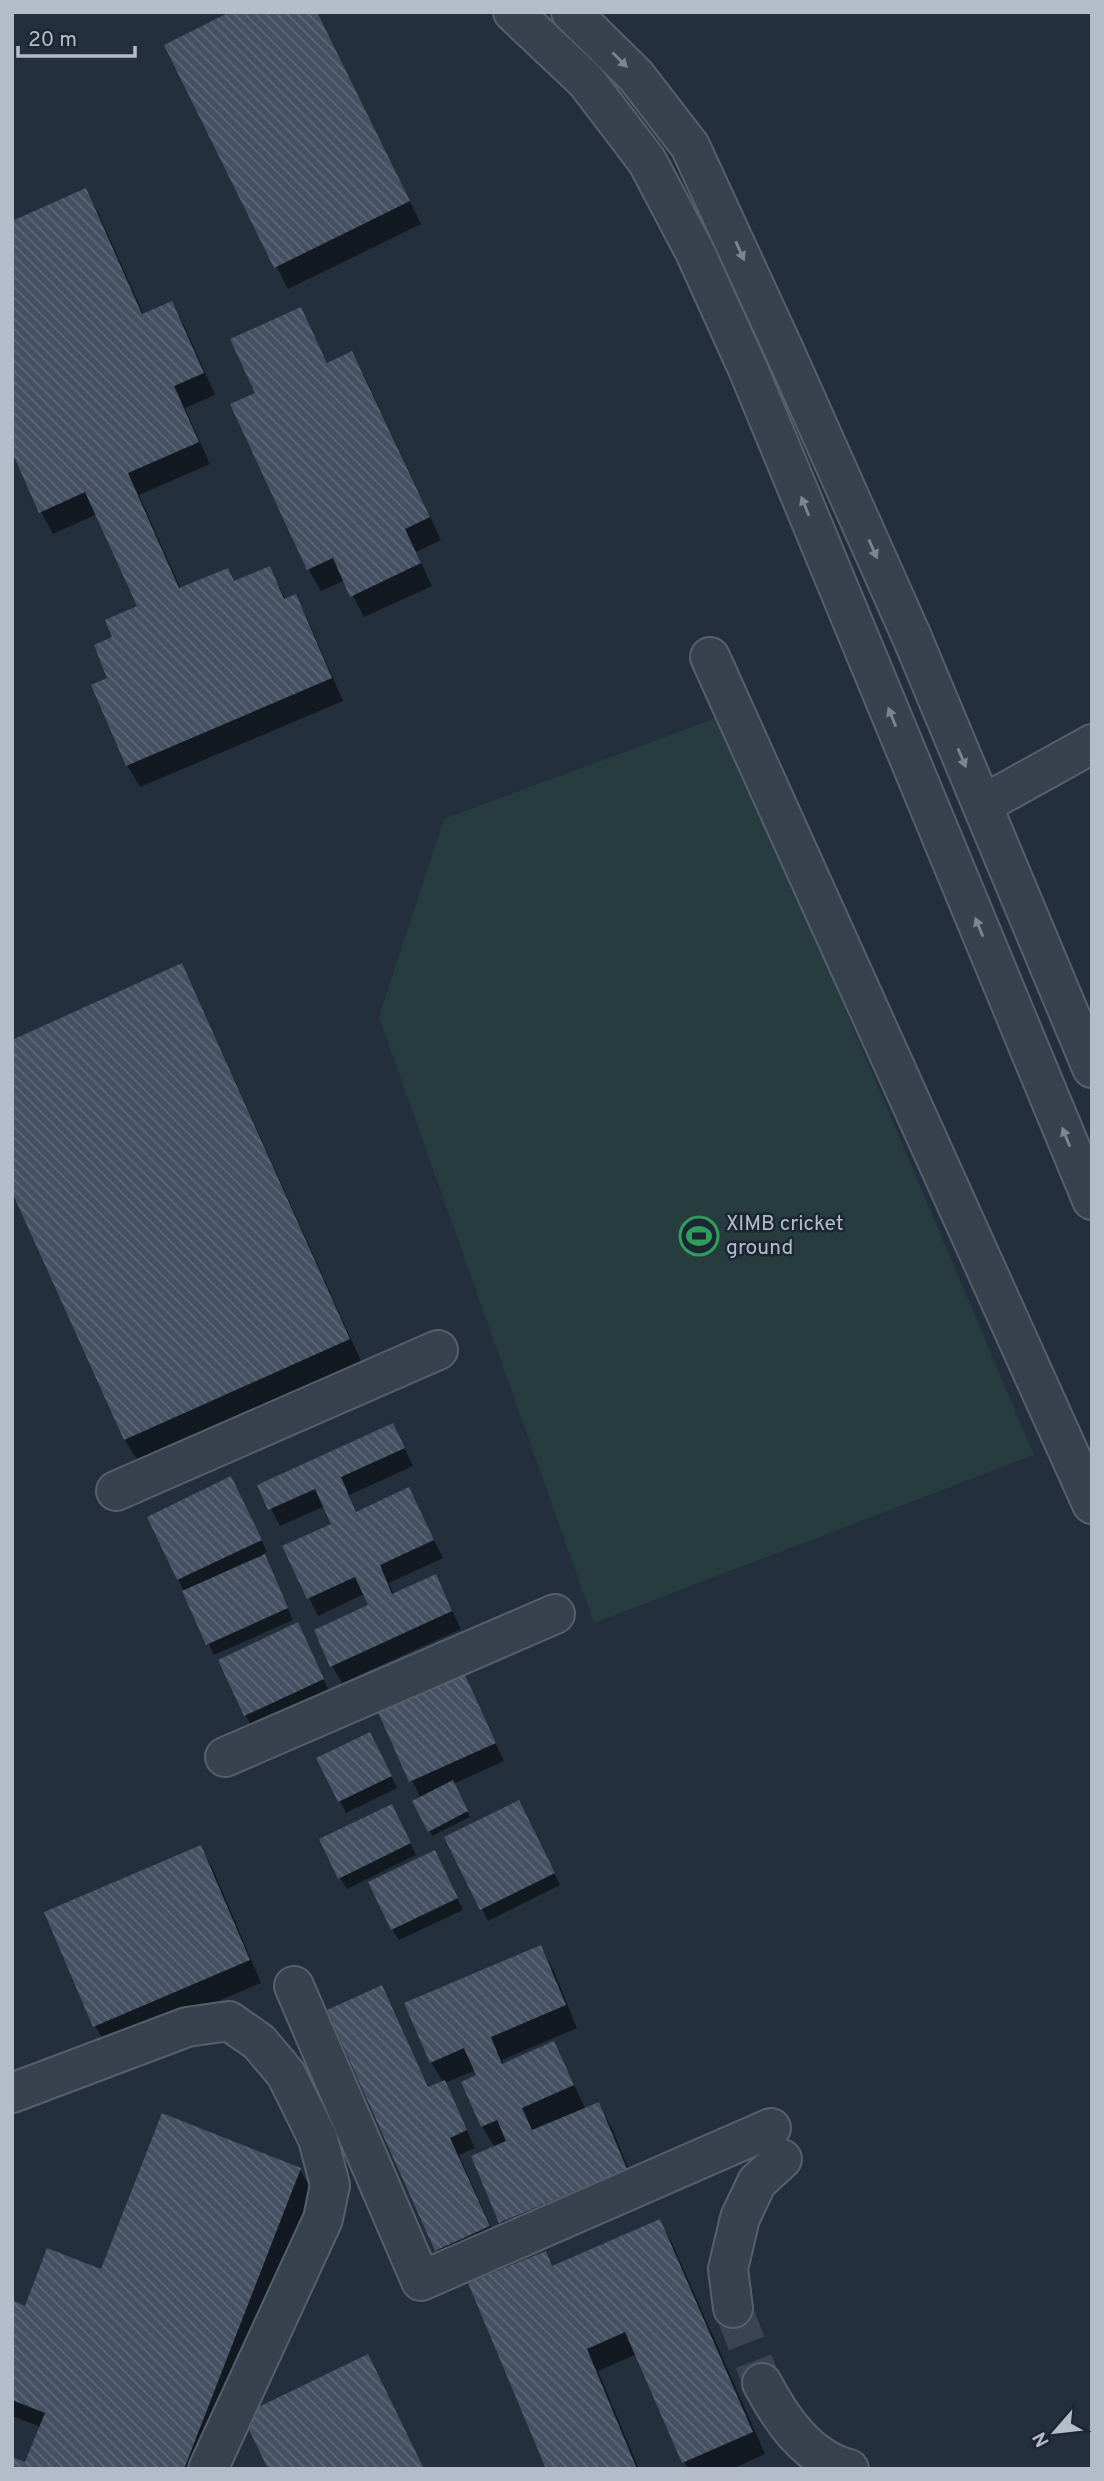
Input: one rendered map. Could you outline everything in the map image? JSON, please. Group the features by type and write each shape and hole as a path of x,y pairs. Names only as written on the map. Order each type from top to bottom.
{"street":[{"path":"513,12 586,81 647,161 695,252 748,369 1092,1200"},
{"path":"571,12 636,76 690,146 895,599 1092,1068"},
{"path":"710,657 1092,1504"},
{"path":"982,806 1092,744"},
{"path":"1055,978 1092,995"},
{"path":"116,1491 438,1350"},
{"path":"225,1757 555,1614"},
{"path":"294,1986 421,2281 776,2144 740,2218 728,2269 733,2308"},
{"path":"12,2093 187,2026 229,2021 259,2042 286,2074 318,2138 330,2185 323,2219 208,2469"},
{"path":"762,2383 775,2408 799,2438 832,2464 849,2469"}],"green space":[{"name":"XIMB cricket ground","path":"721,716 1034,1455 594,1623 379,1017 444,819"}],"building":[{"path":"230,12 317,12 410,201 274,268 164,45"},
{"path":"86,188 142,314 172,301 204,373 174,386 199,442 128,473 179,588 228,568 234,581 270,566 284,599 296,594 332,678 126,766 91,685 107,678 94,645 112,637 105,620 137,606 85,492 39,513 12,452 12,221"},
{"path":"301,307 327,363 352,351 430,517 405,529 421,563 350,597 333,558 307,570 230,404 255,393 230,339"},
{"path":"182,963 350,1339 124,1440 12,1192 12,1040"},
{"path":"393,1423 405,1448 341,1477 356,1512 409,1487 434,1540 380,1565 392,1594 436,1574 452,1611 330,1667 314,1630 368,1605 355,1577 307,1599 282,1546 331,1524 315,1489 268,1510 257,1485"},
{"path":"231,1476 262,1540 177,1580 147,1517"},
{"path":"265,1554 288,1608 206,1645 182,1591"},
{"path":"298,1622 324,1679 244,1716 218,1660"},
{"path":"464,1673 496,1743 409,1782 378,1712"},
{"path":"370,1732 392,1776 338,1802 316,1758"},
{"path":"453,1780 468,1811 428,1832 412,1801"},
{"path":"519,1800 555,1873 480,1910 444,1837"},
{"path":"392,1804 411,1843 338,1879 319,1839"},
{"path":"201,1845 250,1960 93,2027 44,1912"},
{"path":"435,1850 458,1898 391,1930 368,1882"},
{"path":"541,1945 566,2005 491,2037 502,2064 554,2041 574,2085 522,2108 532,2130 599,2102 627,2169 499,2223 471,2156 506,2141 497,2120 481,2127 461,2082 476,2075 464,2048 430,2063 404,2003"},
{"path":"382,1985 428,2087 445,2080 467,2130 450,2138 490,2226 435,2251 327,2010"},
{"path":"162,2113 301,2168 184,2469 12,2469 12,2457 25,2462 45,2413 12,2400 12,2300 25,2306 47,2248 101,2269"},
{"path":"660,2219 753,2432 682,2463 625,2332 587,2349 637,2469 546,2469 468,2283 546,2251 552,2266"},
{"path":"368,2354 424,2469 268,2469 242,2415"}],"tunnel":[{"path":"733,2308 762,2383"}],"place":[{"name":"XIMB cricket ground","path":"699,1236"}]}
